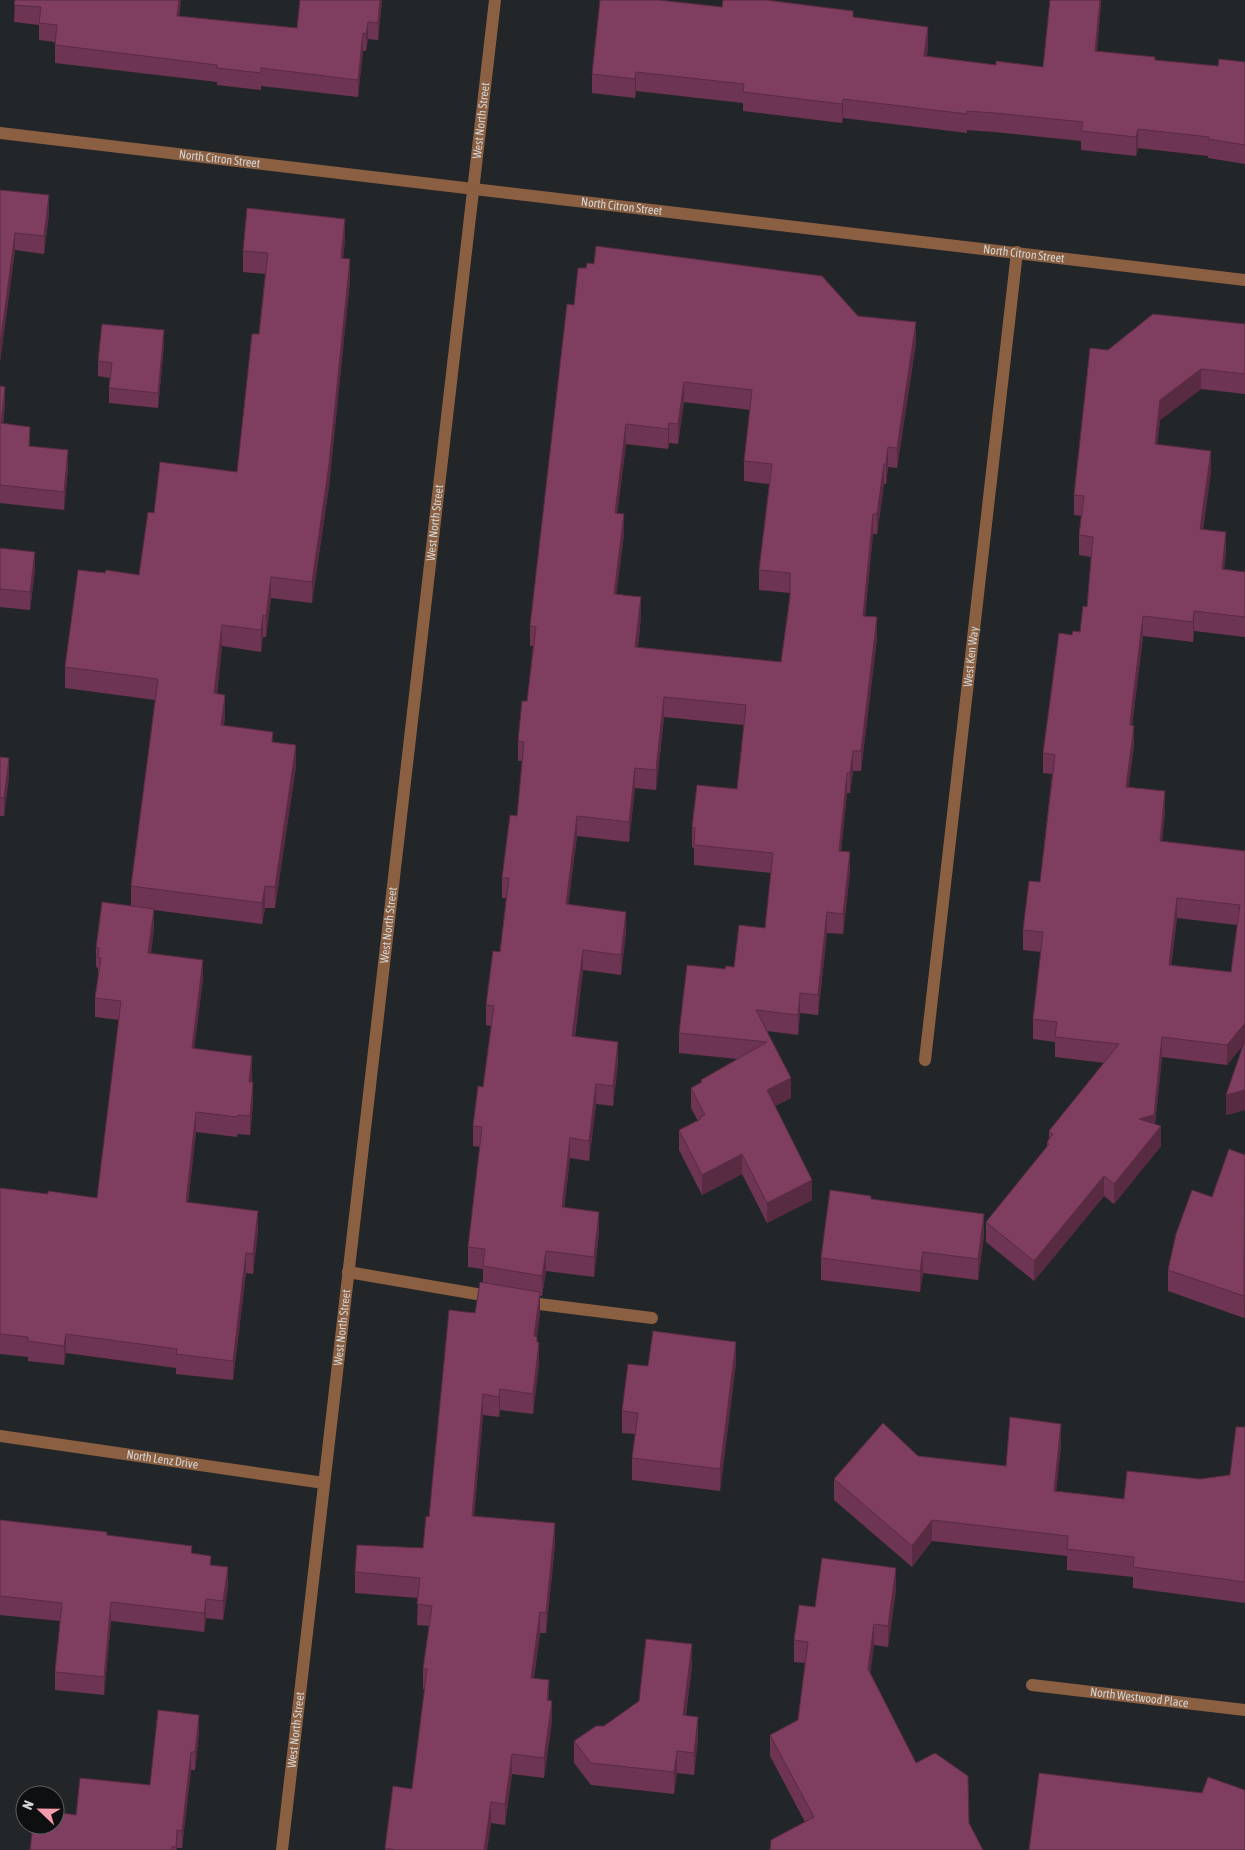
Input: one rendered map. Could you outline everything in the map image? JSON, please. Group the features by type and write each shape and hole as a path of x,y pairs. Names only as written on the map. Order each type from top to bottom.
{"street":[{"name":"West North Street","path":"282,1850 495,0"},
{"name":"North Citron Street","path":"0,133 1245,280"},
{"name":"West Ken Way","path":"926,1060 1017,252"},
{"path":"348,1272 510,1300 652,1318"},
{"name":"North Lenz Drive","path":"0,1436 324,1483"},
{"name":"North Westwood Place","path":"1032,1685 1245,1710"}],"building":[{"path":"15,0 179,0 177,16 297,28 300,0 380,0 378,23 368,22 366,34 363,33 358,80 261,68 261,73 217,68 217,65 55,45 57,25 39,23 41,7 14,5"},
{"path":"600,0 659,0 722,7 723,0 766,0 853,11 853,17 928,27 924,56 996,65 996,61 1043,67 1050,0 1100,0 1095,51 1155,57 1155,60 1218,66 1219,59 1245,62 1245,145 1208,139 1209,137 1138,129 1136,137 1081,131 1083,122 967,111 967,114 843,99 842,104 743,92 744,84 636,72 635,79 592,74"},
{"path":"0,190 49,195 44,236 15,233 0,345"},
{"path":"247,208 345,219 341,258 350,259 329,465 312,582 271,577 266,616 263,615 261,630 222,625 214,693 225,695 221,725 273,732 272,742 296,745 275,887 265,886 262,903 131,886 158,679 65,667 78,570 105,573 106,570 139,575 148,512 154,513 160,462 237,472 252,334 259,334 268,253 243,251"},
{"path":"596,246 822,276 858,316 916,322 897,448 888,447 877,514 873,514 863,616 877,617 861,751 853,751 850,773 847,773 839,851 850,852 843,914 827,912 818,995 800,993 798,1015 756,1010 791,1078 767,1090 812,1180 767,1203 742,1154 702,1175 679,1130 705,1115 691,1088 702,1082 701,1080 767,1042 679,1033 687,965 725,969 726,966 734,967 739,925 765,928 773,853 694,845 695,828 692,827 697,785 737,789 746,705 664,697 656,770 635,768 629,822 577,816 566,904 626,912 621,955 583,950 572,1036 618,1042 613,1086 596,1084 589,1141 570,1138 562,1207 599,1212 594,1257 546,1251 542,1276 483,1266 485,1249 468,1247 482,1127 473,1126 478,1086 483,1087 494,1006 486,1005 493,951 500,952 509,878 502,878 510,815 517,816 524,742 518,741 522,701 527,701 536,627 530,626 567,304 574,305 578,268 586,268 587,263 594,264","holes":["684,382 752,390 744,461 772,464 759,570 790,573 790,598 781,662 635,647 641,597 614,594 624,514 615,513 626,424 668,429 669,423 678,424"]},
{"path":"1153,314 1245,324 1245,374 1201,369 1160,400 1155,444 1211,451 1200,529 1226,532 1222,569 1245,572 1245,617 1194,611 1193,622 1143,616 1130,725 1134,726 1126,787 1165,791 1160,841 1245,851 1245,1023 1227,1045 1162,1037 1154,1115 1139,1119 1161,1126 1114,1184 1104,1176 1034,1261 986,1222 1049,1144 1047,1142 1053,1134 1049,1131 1119,1044 1055,1037 1057,1022 1033,1019 1043,932 1023,930 1029,881 1040,882 1055,755 1043,753 1059,633 1072,635 1073,631 1080,632 1083,606 1087,607 1093,537 1079,535 1084,496 1074,495 1090,348 1108,350","holes":["1177,898 1240,905 1231,972 1169,965"]},
{"path":"102,324 164,330 158,393 109,388 112,363 98,361"},
{"path":"0,386 5,387 1,423 30,427 29,446 68,450 64,492 0,485"},
{"path":"0,548 35,552 30,592 0,589"},
{"path":"0,757 9,758 4,798 0,798"},
{"path":"102,902 154,909 148,953 203,960 192,1048 252,1056 249,1082 253,1082 250,1116 238,1115 237,1117 196,1112 186,1202 258,1211 253,1254 246,1253 233,1361 176,1354 177,1349 66,1334 64,1346 28,1341 28,1337 0,1334 0,1188 48,1194 48,1191 97,1198 121,1001 95,998 101,958 98,957 99,948 96,948"},
{"path":"1245,1040 1245,1090 1226,1095"},
{"path":"1229,1149 1245,1155 1244,1296 1168,1270 1176,1234 1192,1190 1212,1197"},
{"path":"830,1190 871,1196 871,1199 984,1214 978,1259 923,1252 920,1271 821,1258"},
{"path":"480,1282 540,1292 534,1336 537,1337 537,1342 539,1343 533,1394 500,1389 499,1397 483,1394 472,1516 555,1523 546,1613 540,1612 531,1678 549,1680 547,1700 552,1701 544,1758 512,1754 505,1804 491,1802 484,1850 396,1850 385,1848 393,1786 412,1789 427,1669 423,1669 432,1606 417,1604 420,1578 355,1572 357,1545 423,1548 426,1516 429,1517 449,1310 475,1313"},
{"path":"653,1331 736,1342 720,1469 632,1458 638,1413 622,1411 628,1364 648,1366"},
{"path":"1010,1417 1061,1424 1054,1491 1124,1499 1127,1471 1200,1479 1230,1475 1236,1427 1245,1427 1245,1582 1133,1567 1134,1557 1067,1549 1068,1536 932,1520 912,1546 834,1479 883,1423 918,1456 1006,1466"},
{"path":"0,1520 107,1532 107,1535 192,1546 191,1553 211,1556 210,1565 228,1567 223,1601 206,1599 204,1613 111,1602 104,1677 55,1672 62,1603 0,1596"},
{"path":"822,1558 896,1568 888,1626 874,1624 868,1669 916,1763 935,1753 968,1776 969,1823 983,1850 770,1850 771,1840 814,1817 770,1735 798,1720 808,1642 794,1640 799,1605 815,1607"},
{"path":"646,1639 692,1644 683,1715 698,1717 694,1753 677,1751 674,1772 591,1763 574,1741 596,1726 604,1726 639,1701"},
{"path":"158,1710 199,1715 195,1752 191,1752 182,1831 177,1830 176,1847 172,1847 172,1850 30,1850 32,1835 65,1835 65,1813 76,1815 80,1778 150,1785"},
{"path":"1039,1773 1202,1793 1208,1777 1245,1790 1245,1850 1029,1850"}]}
